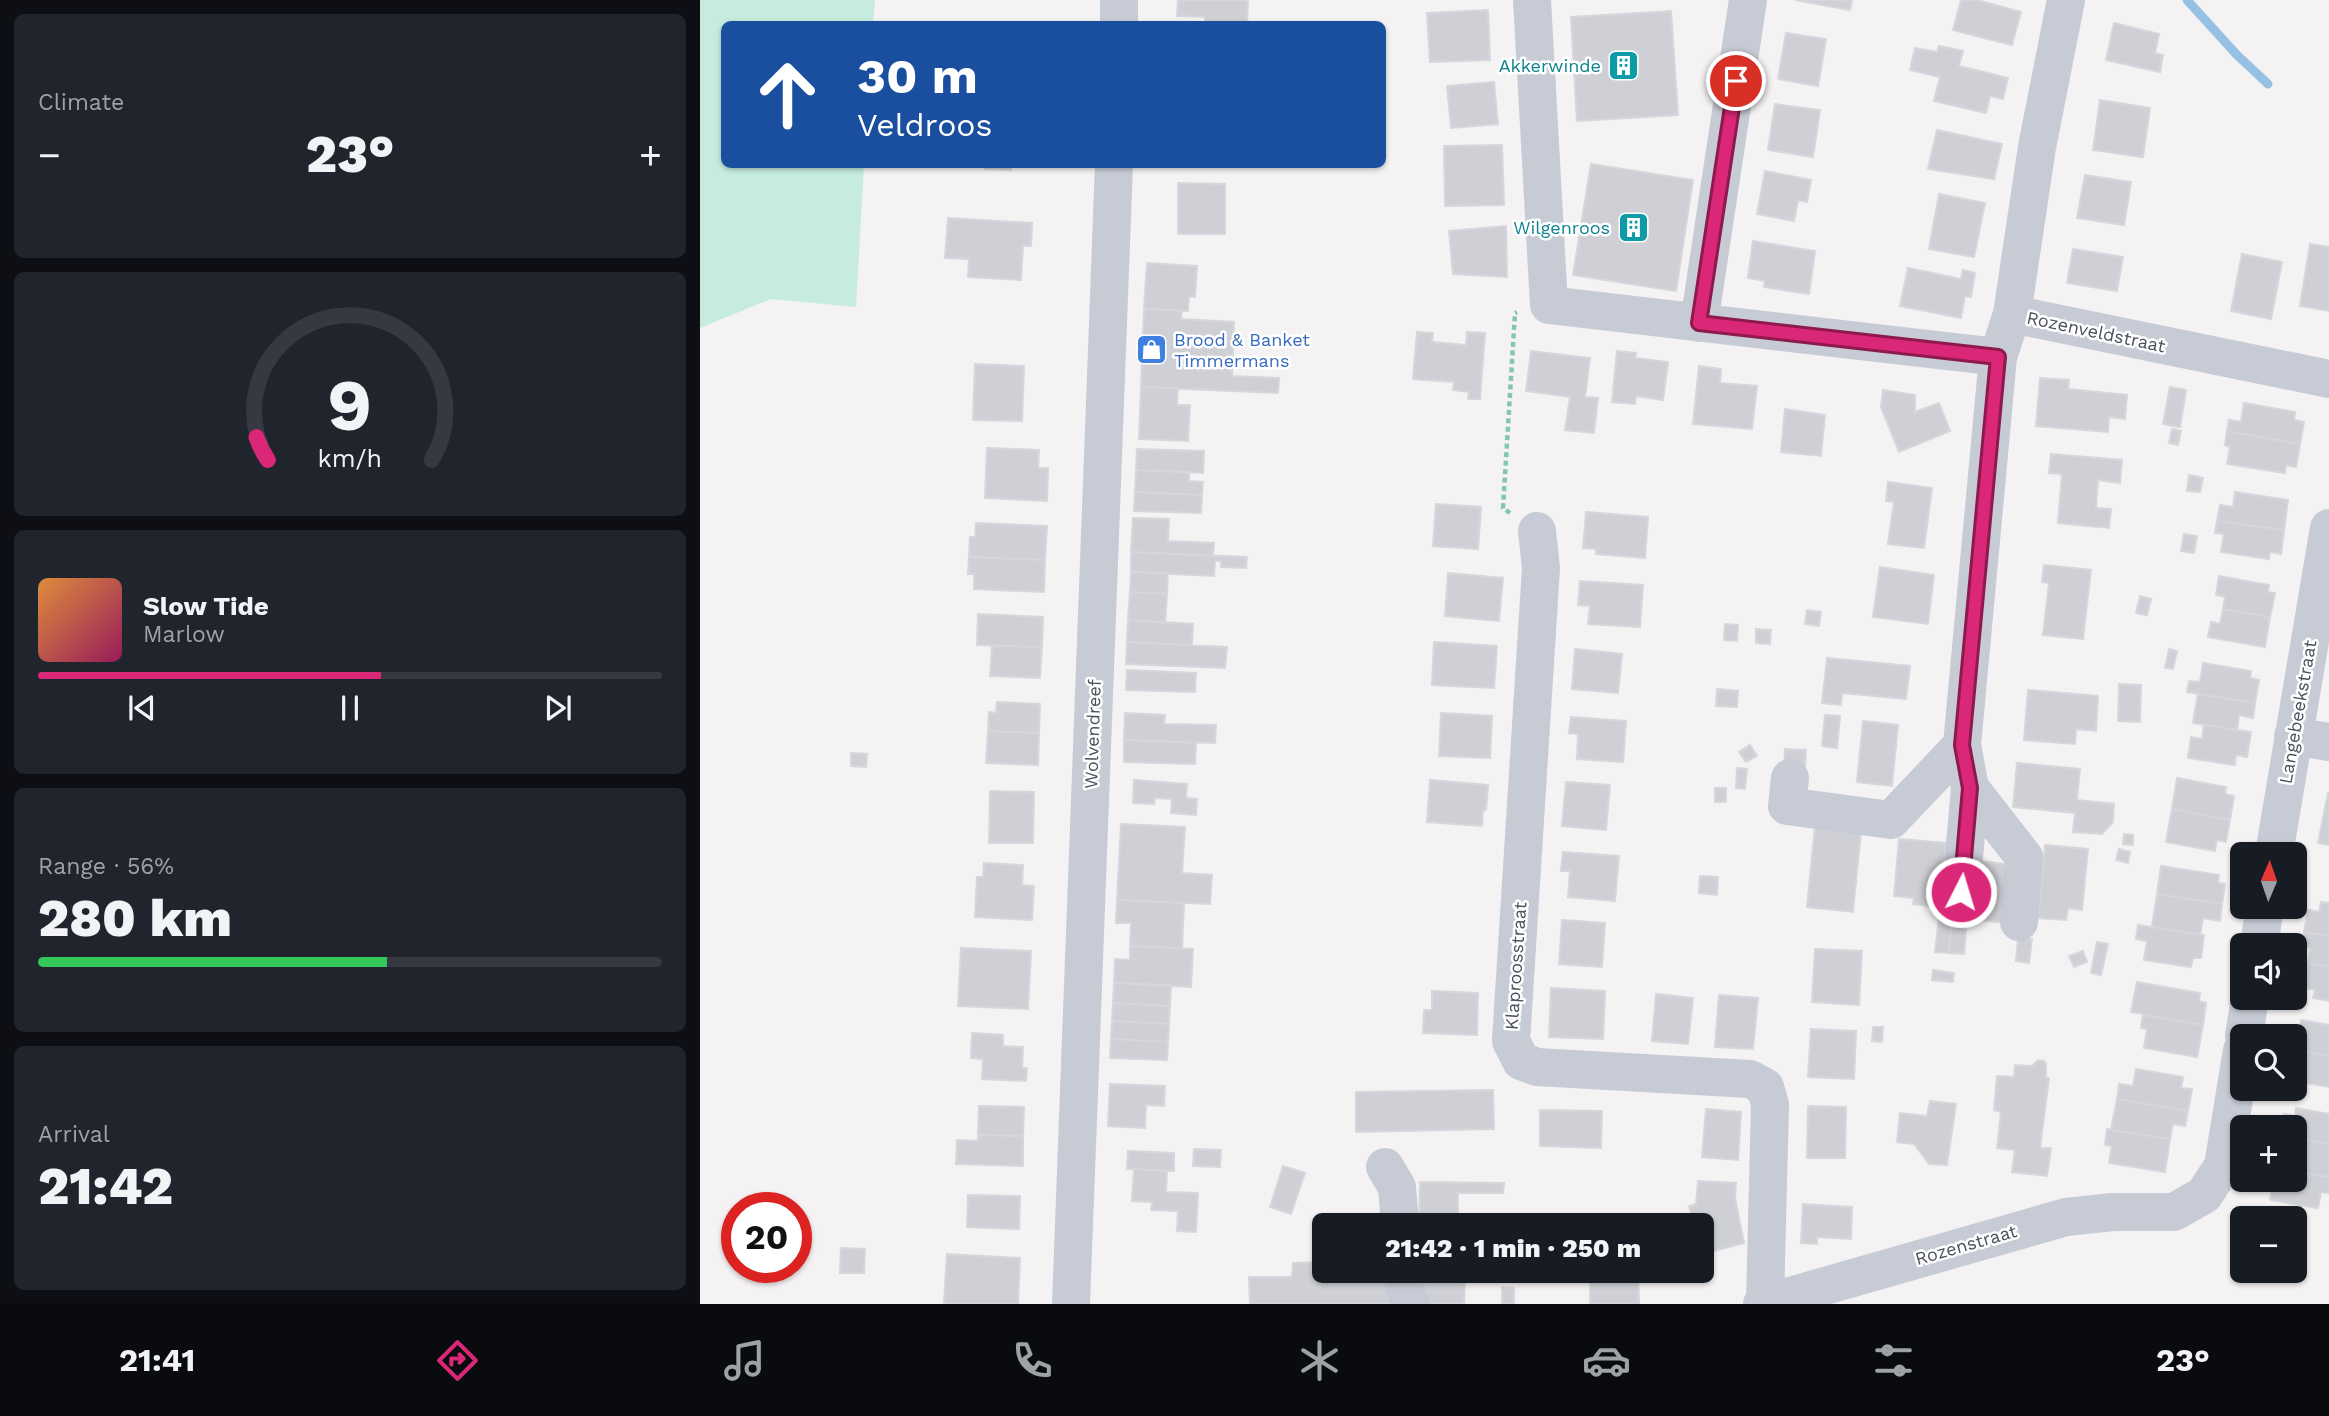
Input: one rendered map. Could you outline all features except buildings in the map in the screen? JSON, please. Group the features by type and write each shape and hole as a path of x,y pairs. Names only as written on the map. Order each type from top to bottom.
{"street":[{"path":"1119,0 1119,21"},
{"path":"1532,0 1549,305 1998,357"},
{"path":"1699,323 1748,0"},
{"name":"Rozenveldstraat","path":"2066,0 2037,147 2012,314 2329,379"},
{"name":"Wolvendreef","path":"1071,1304 1114,168"},
{"path":"1961,892 1970,788 1962,745 1998,357 2012,314"},
{"name":"Langebeekstraat","path":"2278,842 2311,739 2329,528"},
{"name":"Klaproosstraat","path":"1537,531 1541,568 1511,1041 1521,1061 1537,1067 1751,1079 1765,1087 1770,1104 1764,1303"},
{"path":"1790,778 1787,806 1891,820 1962,745"},
{"path":"1970,788 2024,858 2020,922"},
{"name":"Rozenstraat","path":"1764,1303 2066,1217 2112,1212 2174,1212 2204,1195 2223,1166 2234,1101"},
{"path":"1385,1167 1396,1187 1399,1213"},
{"path":"1405,1283 1411,1304"}],"path":[{"path":"1537,531 1503,508 1503,495 1515,313 1549,305"}],"green space":[{"path":"700,0 875,0 873,21 721,21 721,168 864,168 856,307 771,299 700,328"}],"waterway":[{"path":"2187,0 2237,55 2268,84"}],"place":[{"name":"Akkerwinde","path":"1624,66"},
{"name":"Wilgenroos","path":"1633,228"},
{"name":"Brood & Banket Timmermans","path":"1151,350"}],"route":[{"path":"1736,81 1699,323 1998,357 1962,745 1970,788 1961,892"}]}
